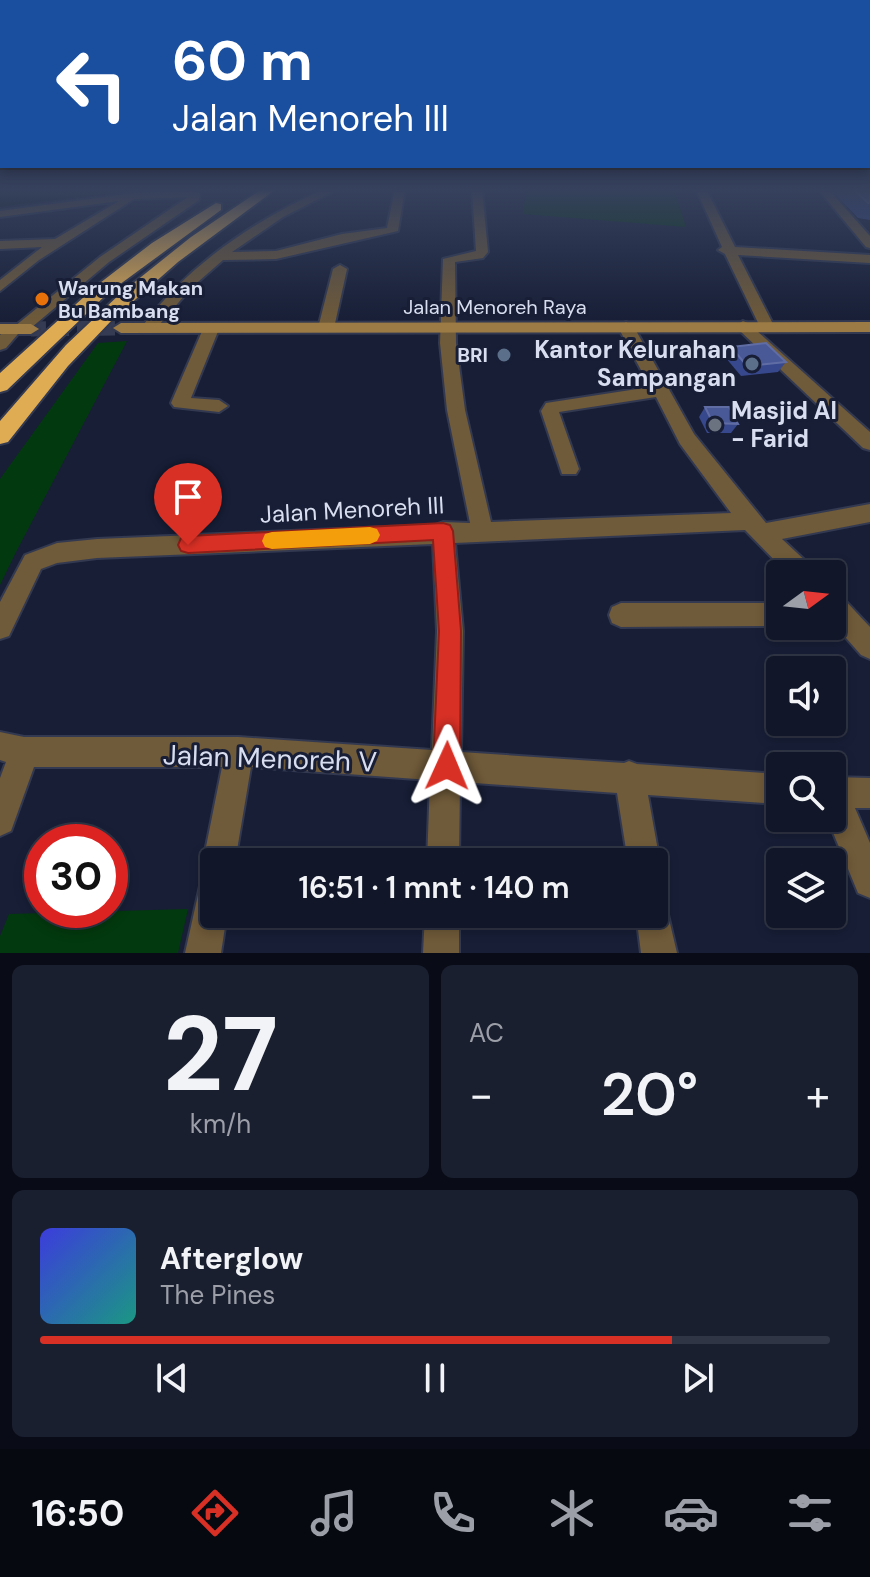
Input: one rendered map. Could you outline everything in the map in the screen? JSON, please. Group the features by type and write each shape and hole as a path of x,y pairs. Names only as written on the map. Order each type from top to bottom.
{"highway":[{"path":"0,385 83,303 176,233"},
{"path":"0,436 81,340 205,233"}],"main road":[{"name":"Jalan Menoreh Raya","path":"121,328 870,327"}],"street":[{"path":"0,287 34,257 71,233"},
{"path":"0,345 61,290 141,233"},
{"path":"149,328 190,281 251,233"},
{"path":"220,256 276,255 342,238 374,233"},
{"path":"481,233 482,252 479,255 449,259 448,327 458,422 482,531"},
{"path":"720,233 766,326"},
{"path":"0,245 55,243"},
{"path":"727,250 870,259"},
{"path":"326,328 340,269"},
{"path":"743,326 870,443"},
{"path":"626,327 687,439 757,527 789,560"},
{"path":"211,329 180,403 219,406"},
{"path":"569,469 550,411 552,407 660,391"},
{"name":"Jalan Menoreh III","path":"0,627 33,562 43,555 107,548 443,531 757,527 870,513"},
{"path":"443,531 450,631 444,848"},
{"path":"621,615 766,615"},
{"path":"846,622 870,646"},
{"path":"0,820 12,749"},
{"name":"Jalan Menoreh V","path":"12,749 239,752 629,776 766,788"},
{"path":"222,848 239,752"},
{"path":"629,776 642,848"},
{"path":"846,792 870,793"},
{"path":"846,825 870,881"},
{"path":"203,953 207,928"},
{"path":"441,953 442,928"},
{"path":"655,928 659,953"}],"green space":[{"path":"127,341 0,585 0,479 98,343"},
{"path":"188,909 178,953 0,953 0,936 9,914 24,914 24,928 128,928 128,911"}],"building":[{"path":"766,343 786,362 747,366 731,347"},
{"path":"705,407 729,407 738,424 713,423"}],"tunnel":[{"path":"31,329 121,328"}],"slow traffic":[{"path":"272,541 370,535"}],"place":[{"name":"Warung Makan Bu Bambang","path":"42,299"},
{"name":"BRI","path":"504,355"},
{"name":"Kantor Kelurahan Sampangan","path":"752,364"},
{"name":"Masjid Al - Farid","path":"715,425"}],"route":[{"path":"188,545 443,531 450,631 447,766"}]}
